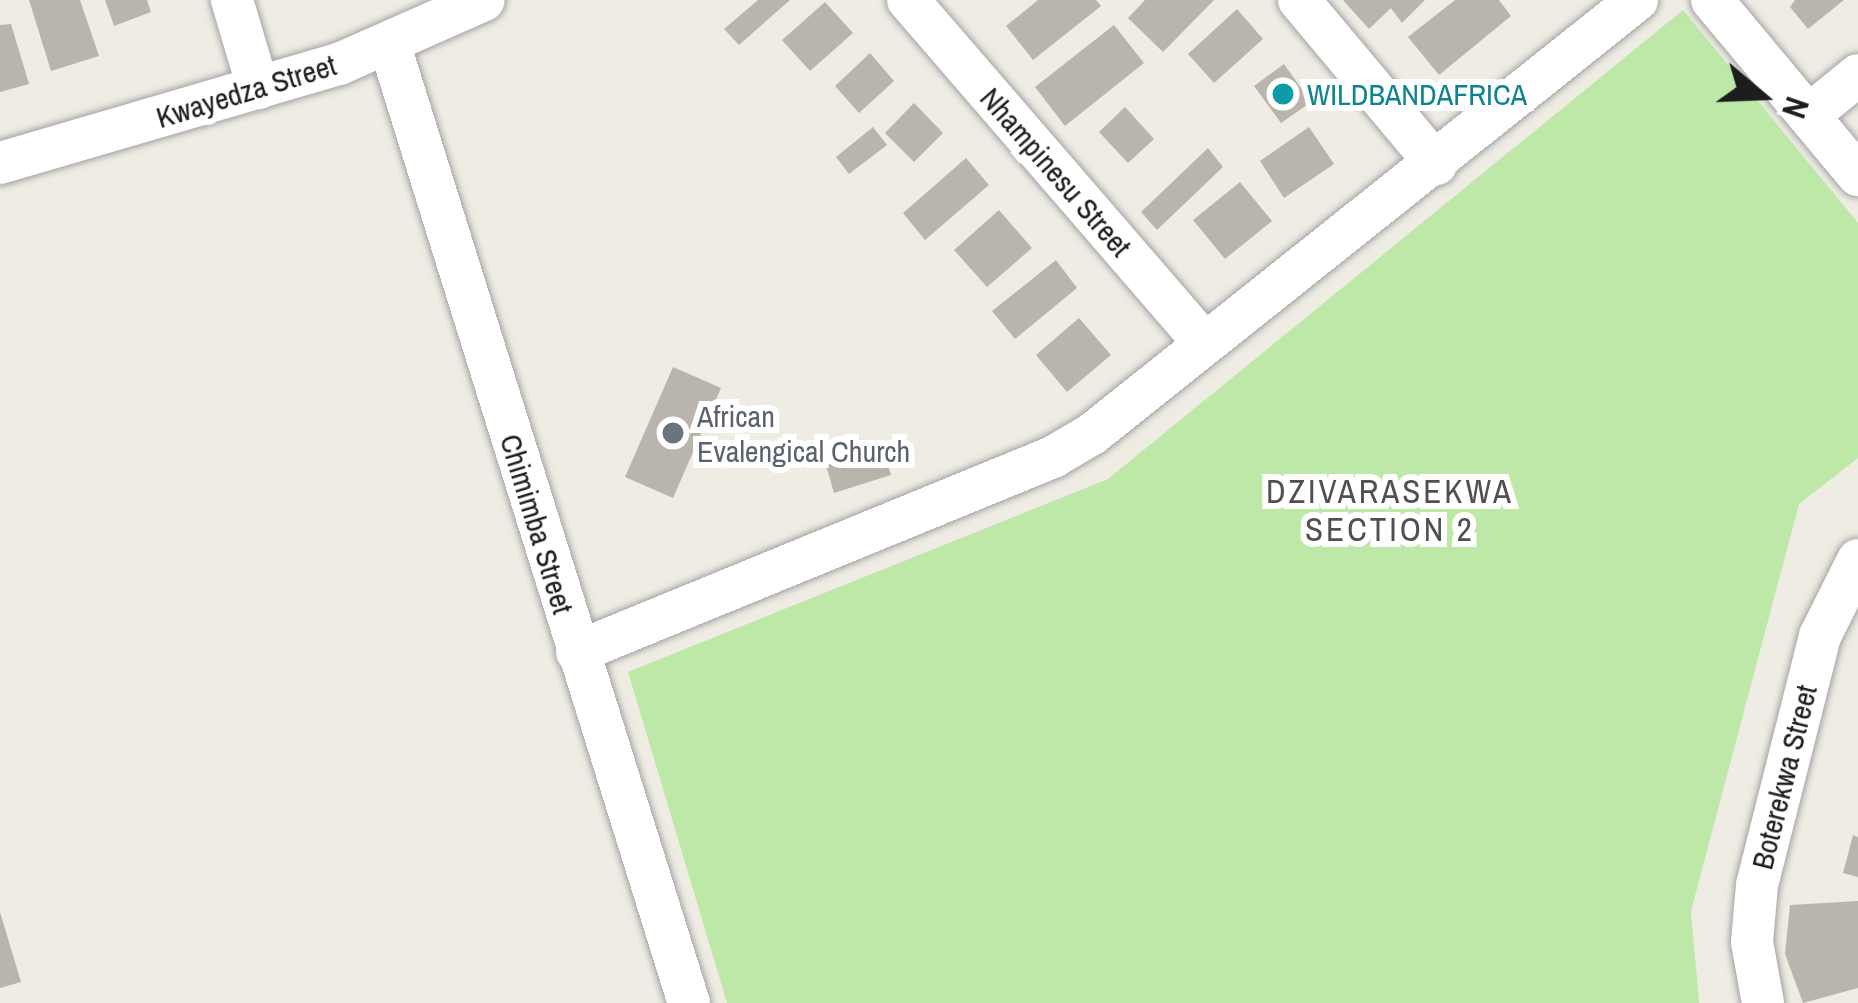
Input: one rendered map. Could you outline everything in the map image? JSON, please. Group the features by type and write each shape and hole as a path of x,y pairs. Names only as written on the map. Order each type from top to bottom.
{"street":[{"path":"232,0 258,88"},
{"name":"Kwayedza Street","path":"0,163 258,88 389,43 484,0"},
{"name":"Nhampinesu Street","path":"908,0 1204,343"},
{"path":"1299,0 1436,164"},
{"path":"577,652 1053,458 1436,164 1637,0"},
{"path":"1712,0 1858,175"},
{"name":"Chimimba Street","path":"389,43 688,1003"},
{"path":"1809,115 1858,75"},
{"name":"Boterekwa Street","path":"1762,1003 1752,942 1757,885 1815,651 1858,560"}],"green space":[{"path":"1683,10 1858,223 1858,458 1799,504 1691,911 1699,1003 727,1003 628,672 1108,479"}],"building":[{"path":"29,0 80,0 99,56 51,71"},
{"path":"105,0 147,0 151,12 114,26"},
{"path":"758,0 790,0 739,45 724,29"},
{"path":"1038,0 1096,0 1101,6 1033,60 1006,26"},
{"path":"1145,0 1214,0 1163,52 1128,18"},
{"path":"1343,0 1425,0 1402,23 1391,8 1369,29"},
{"path":"1455,0 1499,0 1511,16 1439,75 1408,37"},
{"path":"1795,0 1844,0 1808,29 1790,7"},
{"path":"825,2 853,33 810,71 782,40"},
{"path":"1237,9 1263,39 1214,83 1188,54"},
{"path":"11,24 29,84 0,92 0,25"},
{"path":"1114,25 1144,63 1065,126 1035,87"},
{"path":"870,53 894,81 859,113 835,86"},
{"name":"WILDBANDAFRICA","path":"1284,64 1311,102 1281,123 1254,86"},
{"path":"914,103 943,133 914,162 885,133"},
{"path":"1125,107 1154,139 1128,163 1099,132"},
{"path":"873,127 887,145 849,174 836,157"},
{"path":"1309,127 1334,164 1284,198 1260,161"},
{"path":"1208,148 1223,167 1157,230 1141,212"},
{"path":"966,158 989,185 925,240 903,213"},
{"path":"1240,182 1272,221 1225,259 1193,220"},
{"path":"999,210 1032,248 987,287 954,250"},
{"path":"1056,260 1077,288 1015,339 992,311"},
{"path":"1079,318 1111,355 1067,392 1036,355"},
{"name":"African Evalengical Church","path":"673,367 721,388 673,498 625,477"},
{"name":"African Evalengical Church","path":"883,448 891,475 834,493 826,465"},
{"path":"1853,835 1858,837 1858,877 1843,873"},
{"path":"1858,901 1858,988 1803,1003 1785,954 1790,905"},
{"path":"0,912 21,982 0,988"}],"place":[{"name":"WILDBANDAFRICA","path":"1283,94"},
{"name":"African Evalengical Church","path":"673,433"}],"district":[{"name":"DZIVARASEKWA SECTION 2","path":"1390,511"}]}
